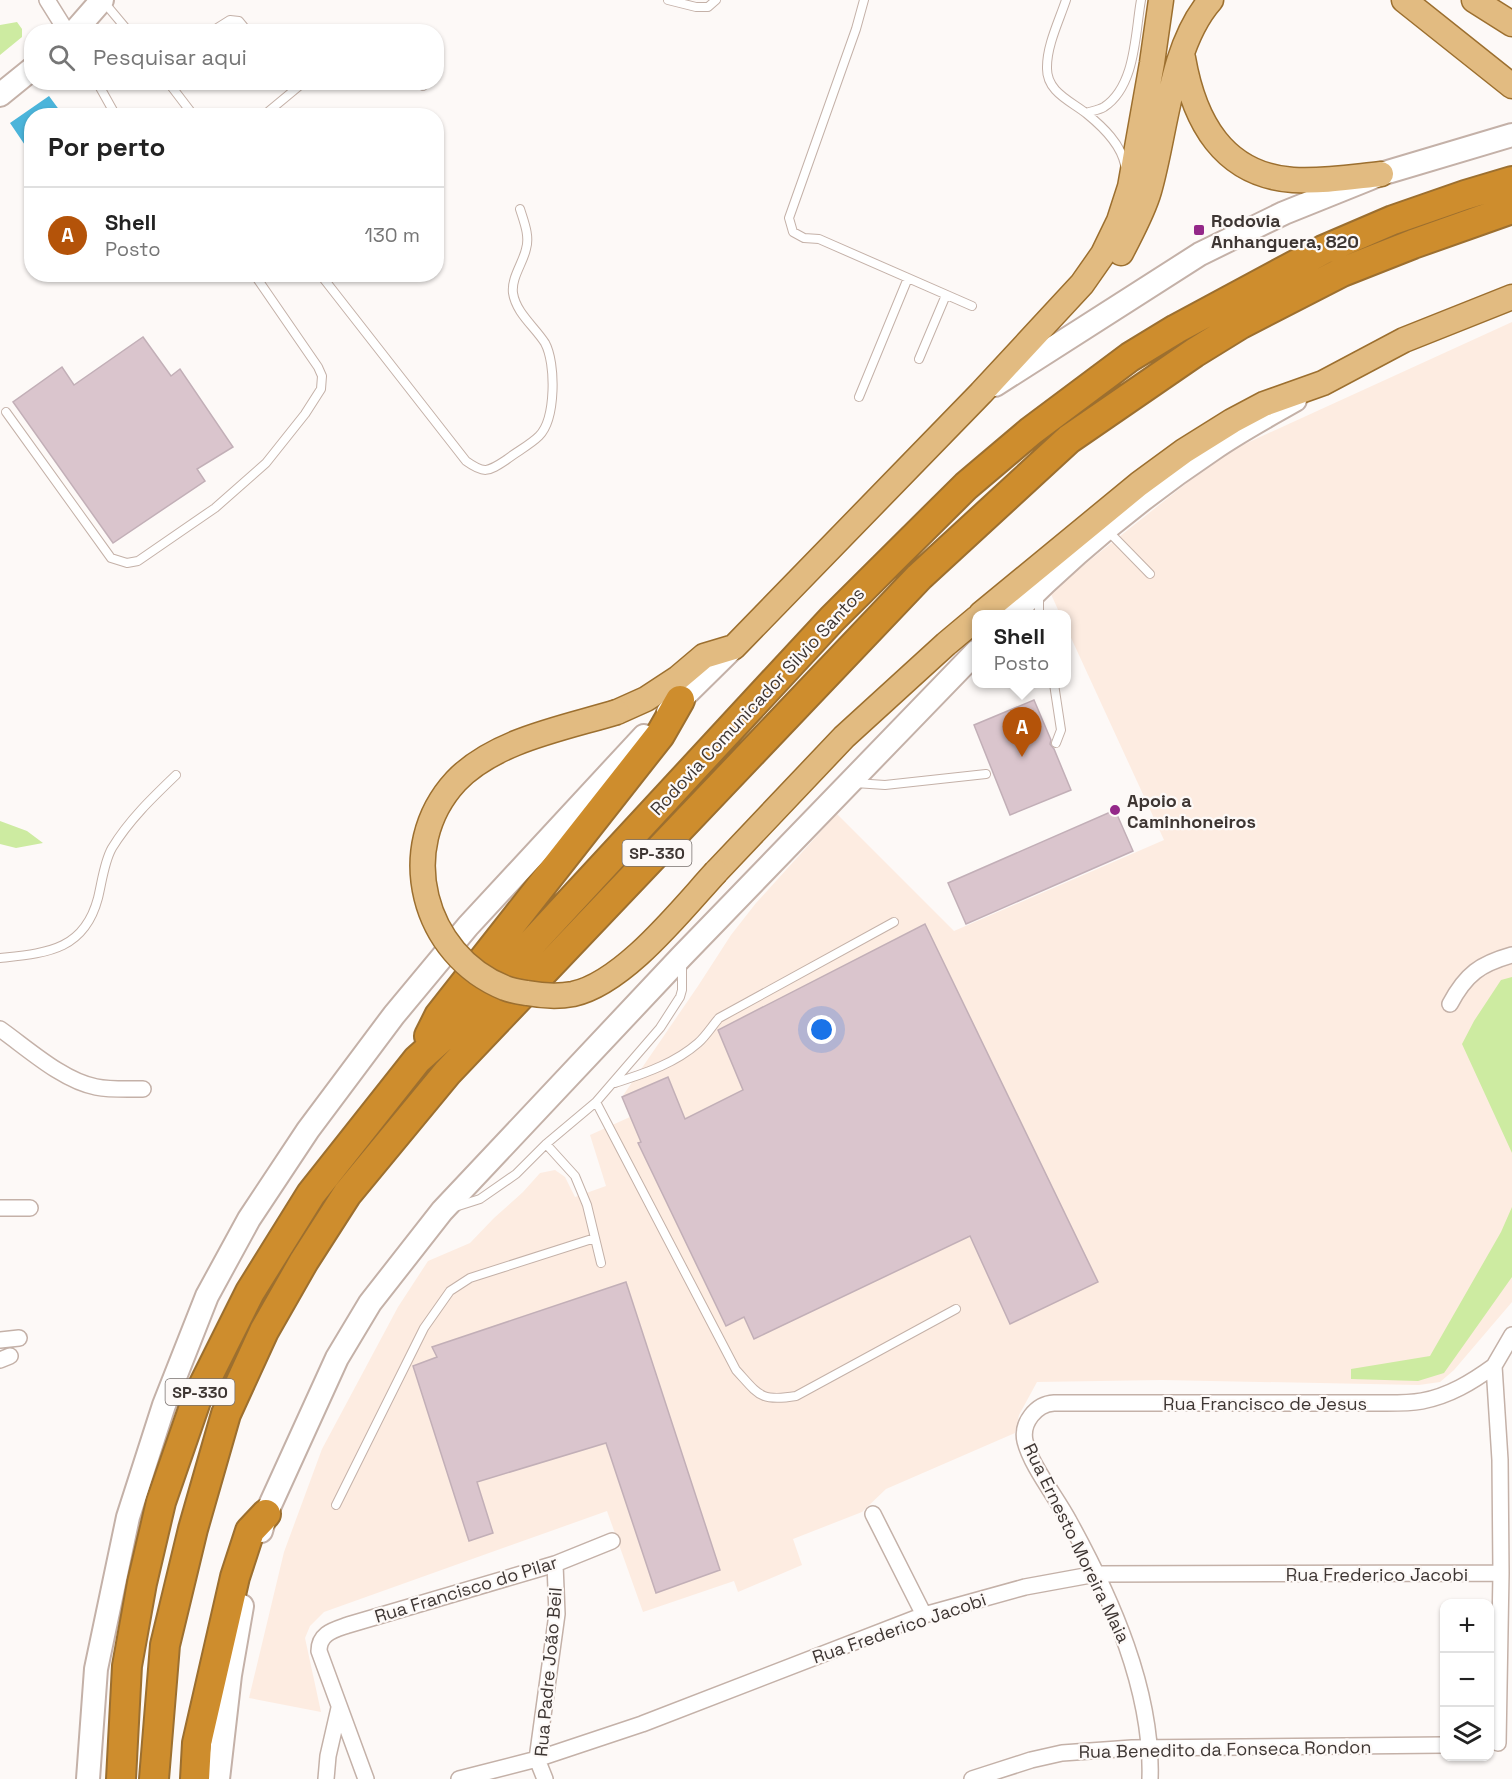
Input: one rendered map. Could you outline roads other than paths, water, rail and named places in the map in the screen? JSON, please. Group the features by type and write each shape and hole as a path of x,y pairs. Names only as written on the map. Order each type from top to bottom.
{"highway":[{"name":"Rodovia Comunicador Silvio Santos","path":"121,1779 127,1666 142,1583 161,1502 197,1398 250,1292 311,1194 417,1060 455,1026 832,620 966,486 1031,432 1130,357 1176,329 1323,249 1393,220 1512,181"},
{"name":"Rodovia Comunicador Silvio Santos","path":"154,1779 165,1645 193,1529 226,1414 264,1331 310,1251 347,1194 447,1073 919,577 1069,439 1194,353 1241,324 1332,277 1413,244 1512,209"},
{"path":"417,1060 439,1016 630,776 660,735 680,700"},
{"path":"195,1779 197,1743 235,1577 250,1531 266,1514"}],"main road":[{"path":"81,24 102,0"},
{"path":"88,1779 96,1669 128,1516 164,1405 207,1296 249,1219 308,1130 394,1015 468,926 680,700 981,393 1082,284 1103,254 1119,221 1130,187 1161,0"},
{"path":"1027,344 1056,323 1081,300 1102,279 1121,253 1149,190 1172,90 1191,32 1211,0"},
{"path":"1478,1 1512,24"},
{"path":"1412,6 1512,86"},
{"path":"1183,55 1191,97 1202,122 1215,142 1232,158 1254,171 1292,180 1381,174"},
{"path":"0,95 24,76"},
{"path":"981,393 1200,254 1284,213 1381,174 1512,135"},
{"path":"1018,610 1039,588 1106,529 1213,449 1323,383 1404,340 1512,297"},
{"path":"987,610 1139,484 1184,451 1264,404 1323,383"},
{"path":"734,647 704,656 678,678 646,699 617,712 519,742 478,763 456,781 440,802 426,836 422,858 425,898 437,928 472,970 506,989 546,996 574,994 601,982 642,951 844,736 972,622"},
{"path":"218,1779 238,1622 266,1514 337,1358 370,1303 442,1211 681,957 972,656"}],"street":[{"path":"47,0 62,24"},
{"path":"1450,1004 1460,986 1472,973 1483,965 1512,955"},
{"path":"0,1029 51,1065 85,1084 97,1088 143,1089"},
{"path":"0,1208 30,1208"},
{"path":"1500,1742 1500,1460 1494,1366 1512,1335"},
{"path":"0,1340 19,1338"},
{"name":"Rua Francisco de Jesus","path":"1032,1414 1040,1406 1054,1403 1421,1401 1450,1393 1494,1366"},
{"name":"Rua Ernesto Moreira Maia","path":"1032,1414 1026,1425 1025,1439 1030,1453 1070,1522 1110,1604 1128,1648 1150,1748 1150,1779"},
{"path":"873,1514 924,1615"},
{"name":"Rua Francisco do Pilar","path":"339,1708 319,1651 321,1639 329,1632 555,1564 612,1542"},
{"name":"Rua Padre João Beil","path":"545,1779 537,1759 557,1614 555,1564"},
{"name":"Rua Frederico Jacobi","path":"459,1779 537,1759 642,1724 924,1615 1025,1587 1096,1574 1501,1573"},
{"path":"326,1779 328,1756 339,1708"},
{"path":"339,1708 366,1779"},
{"name":"Rua Benedito da Fonseca Rondon","path":"972,1779 1031,1760 1062,1753 1150,1748 1440,1745"}],"lane":[{"path":"102,0 122,24"},
{"path":"668,0 696,7 708,7 716,0"},
{"path":"864,0 856,29 789,218 793,232 804,238 819,239 972,306"},
{"path":"1065,0 1048,53 1049,80 1064,99 1086,113 1116,144 1124,160 1130,187"},
{"path":"1086,113 1102,108 1119,93 1131,58 1141,0"},
{"path":"224,24 230,20 239,21 241,24"},
{"path":"101,90 112,108"},
{"path":"174,90 188,108"},
{"path":"273,108 294,90"},
{"path":"326,282 466,461 478,470 490,471 539,436 546,426 550,407 553,368 549,353 519,309 513,293 514,281 527,248 526,228 519,209"},
{"path":"859,397 908,278"},
{"path":"6,412 111,558 127,563 138,561 216,508 266,463 305,414 321,389 322,376 318,367 260,282"},
{"path":"919,359 946,295"},
{"path":"1106,529 1150,574"},
{"path":"1039,588 1039,610"},
{"path":"1055,688 1061,730 1056,743"},
{"path":"850,783 885,785 986,774"},
{"path":"0,958 43,953 60,948 76,936 87,922 96,904 110,851 129,822 176,775"},
{"path":"614,1083 652,1071 683,1056 701,1041 719,1018 894,922"},
{"path":"442,1211 480,1199 516,1174 614,1083 660,1028 680,997 682,990 681,957"},
{"path":"596,1102 736,1370 758,1393 774,1399 796,1396 956,1309"},
{"path":"546,1144 575,1176 587,1205 601,1263"},
{"path":"336,1505 424,1328 450,1291 470,1278 595,1238"}],"water":[{"path":"49,96 58,108 32,108"},
{"path":"24,113 24,144 10,123"}],"place":[{"name":"Rodovia Anhanguera, 820","path":"1199,230"},
{"name":"Shell","path":"1022,757"},
{"name":"Apoio a Caminhoneiros","path":"1115,810"}]}
